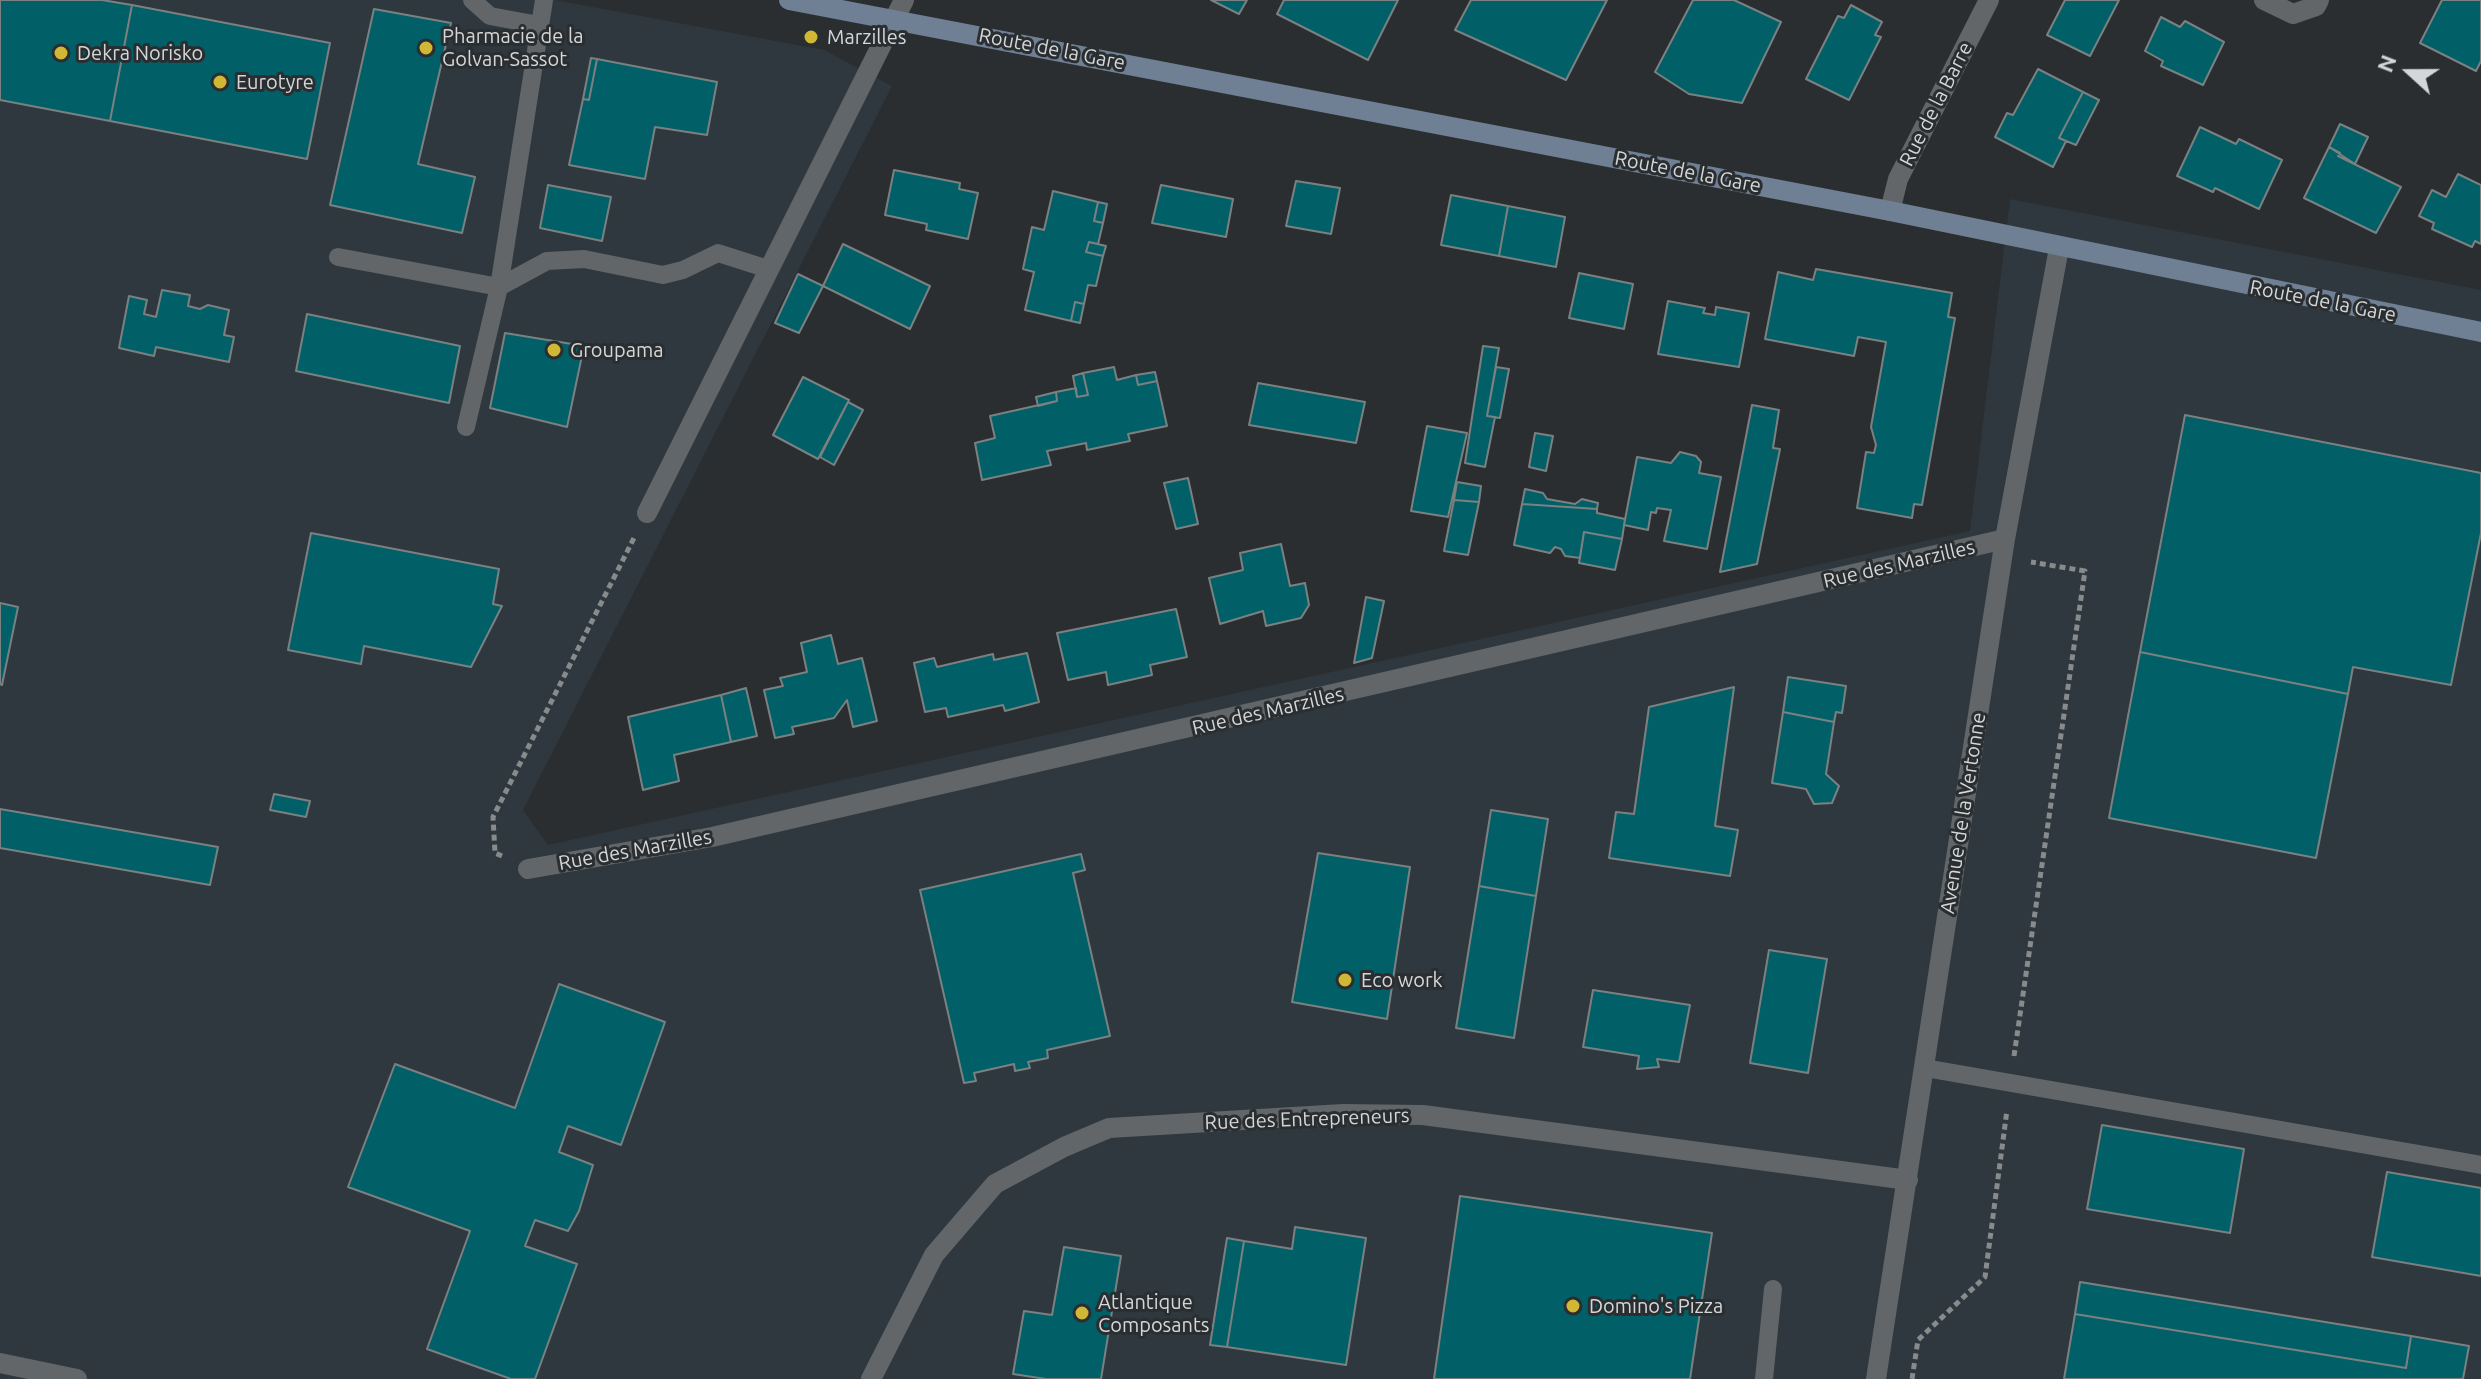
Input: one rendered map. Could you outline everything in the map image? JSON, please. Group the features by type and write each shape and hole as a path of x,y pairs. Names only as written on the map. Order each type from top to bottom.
{"main road":[{"name":"Route de la Gare","path":"789,0 1890,211 2481,332"}],"street":[{"path":"647,513 904,0"},
{"name":"Rue de la Barre","path":"1890,211 1898,179 1989,0"},
{"path":"2264,0 2293,14 2316,6 2319,0"},
{"name":"Avenue de la Vertonne","path":"1876,1379 2005,539 2059,248"},
{"name":"Rue des Marzilles","path":"528,869 712,837 2005,539"},
{"name":"Rue des Entrepreneurs","path":"871,1379 934,1255 995,1184 1109,1128 1343,1114 1423,1115 1908,1180"},
{"path":"0,1363 77,1379"}],"lane":[{"path":"472,0 490,16 539,25"},
{"path":"466,427 499,287 544,0"},
{"path":"338,257 499,287 547,261 584,259 663,275 683,270 718,253 768,269"},
{"path":"1925,1068 2481,1165"},
{"path":"1764,1379 1773,1289"}],"path":[{"path":"528,869 495,853 493,817 647,513"},
{"path":"1912,1379 1918,1340 1985,1277 2010,1081 2085,571 2030,562"}],"shaded area":[{"path":"0,0 555,0 824,50 892,86 523,810 548,845 1970,531 2010,199 2481,290 2481,1379 0,1379"}],"building":[{"name":"Dekra Norisko","path":"0,0 102,0 132,5 110,121 0,100"},
{"path":"1211,0 1247,0 1239,14"},
{"path":"1284,0 1398,0 1368,60 1277,14"},
{"path":"1471,0 1607,0 1566,80 1455,30"},
{"path":"1693,0 1734,0 1781,22 1742,103 1689,94 1655,72"},
{"path":"2065,0 2119,0 2090,56 2047,35"},
{"path":"2442,0 2481,0 2481,61 2476,71 2420,43"},
{"name":"Eurotyre","path":"132,5 330,43 307,159 110,121"},
{"path":"1851,5 1882,22 1875,35 1881,37 1849,100 1806,79 1838,16 1844,18"},
{"path":"374,9 451,23 418,164 475,177 462,233 330,205"},
{"path":"2161,17 2180,27 2185,21 2224,42 2203,85 2161,66 2163,61 2145,51"},
{"path":"591,58 597,59 589,100 583,99"},
{"path":"597,59 717,82 707,135 655,127 645,179 569,165 583,99 589,100"},
{"path":"2038,69 2083,92 2059,138 2066,141 2053,167 1995,137 2007,113 2013,115"},
{"path":"2083,92 2099,100 2076,145 2059,138"},
{"path":"2340,124 2368,137 2355,164 2329,147"},
{"path":"2200,127 2236,144 2239,139 2282,160 2259,209 2215,188 2213,192 2177,176"},
{"path":"2329,147 2340,153 2338,156 2401,187 2376,233 2304,198"},
{"path":"894,170 960,183 959,189 978,193 968,239 926,230 927,224 885,215"},
{"path":"2458,174 2481,185 2481,244 2475,241 2472,247 2432,229 2434,223 2419,216 2432,190 2446,197"},
{"path":"1296,181 1340,188 1331,234 1286,226"},
{"path":"548,185 611,197 602,241 540,228"},
{"path":"1161,185 1233,199 1226,237 1152,223"},
{"path":"1053,191 1098,202 1094,221 1103,223 1098,244 1089,242 1086,252 1103,256 1096,286 1088,285 1084,304 1075,302 1071,321 1025,310 1034,272 1023,269 1032,227 1044,230"},
{"path":"1451,195 1508,206 1499,256 1441,245"},
{"path":"1098,202 1107,204 1103,223 1094,221"},
{"path":"1508,206 1565,217 1556,267 1499,256"},
{"path":"1089,242 1106,246 1103,256 1086,252"},
{"path":"843,244 930,286 910,329 823,286"},
{"path":"1816,269 1952,293 1948,317 1955,318 1922,505 1914,504 1912,518 1857,508 1866,452 1874,453 1876,445 1871,427 1886,342 1858,337 1854,356 1765,339 1778,272 1813,280"},
{"path":"1579,273 1633,284 1624,329 1569,318"},
{"path":"798,274 823,286 799,333 775,323"},
{"path":"162,290 190,295 188,306 200,309 208,305 229,310 224,335 234,337 229,362 156,347 154,356 119,348 129,296 147,300 144,314 156,317"},
{"path":"1668,301 1705,308 1703,313 1715,315 1716,307 1749,313 1739,367 1658,354"},
{"path":"1075,302 1084,304 1080,323 1071,321"},
{"path":"307,314 460,346 449,403 296,371"},
{"path":"505,333 584,346 567,427 490,408"},
{"path":"1483,346 1499,348 1487,416 1495,417 1485,467 1465,463"},
{"path":"1114,367 1117,380 1136,375 1138,385 1157,381 1167,426 1128,434 1130,441 1087,450 1086,443 1047,451 1051,465 982,480 975,443 995,438 990,416 1057,401 1056,392 1076,388 1077,397 1088,395 1083,373"},
{"path":"1496,367 1509,369 1500,418 1487,416"},
{"path":"1155,372 1157,381 1138,385 1136,375"},
{"path":"1083,373 1088,395 1077,397 1073,376"},
{"path":"803,377 849,400 818,459 773,435"},
{"path":"1258,383 1365,402 1356,443 1249,425"},
{"path":"1056,392 1057,401 1038,406 1036,397"},
{"path":"848,402 863,410 834,465 820,457"},
{"path":"1752,405 1779,410 1773,448 1780,449 1757,564 1720,572"},
{"path":"2185,415 2481,473 2481,533 2451,685 2353,667 2348,694 2140,652"},
{"path":"1427,426 1467,433 1448,517 1411,511"},
{"path":"1535,433 1553,436 1546,471 1529,467"},
{"path":"1680,452 1696,456 1701,462 1699,473 1721,477 1707,549 1664,541 1671,510 1657,508 1656,513 1651,512 1648,530 1624,525 1637,457 1671,463"},
{"path":"1188,478 1198,524 1176,529 1164,483"},
{"path":"1457,482 1481,486 1479,502 1454,500"},
{"path":"1525,489 1543,493 1547,499 1575,504 1582,499 1598,503 1597,509 1522,504"},
{"path":"1454,500 1479,502 1468,555 1444,551"},
{"path":"1522,504 1597,509 1597,513 1625,519 1622,539 1584,532 1580,558 1565,556 1561,549 1555,547 1550,553 1514,545"},
{"path":"1584,532 1622,539 1615,570 1579,563"},
{"path":"311,533 499,569 493,604 502,606 471,667 364,646 361,664 288,650"},
{"path":"1281,544 1290,586 1305,583 1309,605 1301,618 1266,626 1263,611 1220,624 1209,578 1243,570 1240,553"},
{"path":"1366,597 1384,601 1372,658 1354,663"},
{"path":"0,603 18,607 2,685 0,684"},
{"path":"1176,609 1187,657 1150,665 1152,675 1108,685 1106,672 1068,680 1057,633"},
{"path":"831,635 838,664 862,658 877,721 853,727 847,700 834,718 792,727 794,734 775,738 764,690 783,686 780,678 807,672 801,643"},
{"path":"2140,652 2348,694 2316,858 2109,818"},
{"path":"1027,653 1039,702 1005,711 1003,705 948,717 946,708 925,712 914,663 934,658 937,667 993,654 994,660"},
{"path":"1788,677 1846,686 1842,713 1836,712 1834,722 1783,712"},
{"path":"1734,687 1715,826 1738,830 1730,876 1609,858 1616,812 1634,814 1649,707"},
{"path":"746,688 757,736 731,742 721,695"},
{"path":"721,695 731,742 674,755 679,781 643,790 628,717"},
{"path":"1783,712 1834,722 1826,774 1839,786 1832,803 1814,804 1806,789 1772,783"},
{"path":"274,794 310,801 306,817 270,810"},
{"path":"0,809 218,847 210,885 0,848"},
{"path":"1491,810 1548,819 1536,896 1479,886"},
{"path":"1318,853 1410,867 1387,1019 1292,1002"},
{"path":"1081,854 1085,870 1073,873 1110,1036 1047,1050 1048,1058 1028,1062 1030,1068 1015,1071 1014,1064 974,1073 976,1081 964,1083 920,890"},
{"path":"1479,886 1536,896 1514,1038 1456,1028"},
{"path":"1769,950 1827,959 1808,1073 1750,1063"},
{"path":"559,984 665,1022 621,1145 568,1126 559,1152 593,1165 579,1211 568,1231 535,1220 525,1246 577,1264 535,1379 511,1379 427,1349 470,1231 348,1187 395,1064 515,1108"},
{"path":"1593,990 1690,1005 1679,1062 1657,1059 1659,1067 1637,1069 1639,1056 1583,1047"},
{"path":"2102,1125 2244,1149 2230,1233 2087,1209"},
{"path":"2387,1172 2481,1188 2481,1276 2372,1257"},
{"name":"Domino's Pizza","path":"1460,1196 1712,1233 1690,1379 1434,1379"},
{"path":"1295,1227 1366,1238 1346,1365 1227,1347 1244,1241 1292,1249"},
{"path":"1227,1238 1244,1241 1227,1347 1210,1345"},
{"name":"Atlantique Composants","path":"1064,1247 1121,1256 1101,1379 1046,1379 1013,1374 1024,1311 1052,1315"},
{"path":"2080,1282 2411,1336 2406,1368 2075,1314"},
{"path":"2075,1314 2406,1368 2411,1336 2469,1346 2463,1379 2064,1379"}],"place":[{"name":"Marzilles","path":"811,37"},
{"name":"Pharmacie de la Golvan-Sassot","path":"426,48"},
{"name":"Dekra Norisko","path":"61,53"},
{"name":"Eurotyre","path":"220,82"},
{"name":"Groupama","path":"554,350"},
{"name":"Eco work","path":"1345,980"},
{"name":"Domino's Pizza","path":"1573,1306"},
{"name":"Atlantique Composants","path":"1082,1313"}]}
